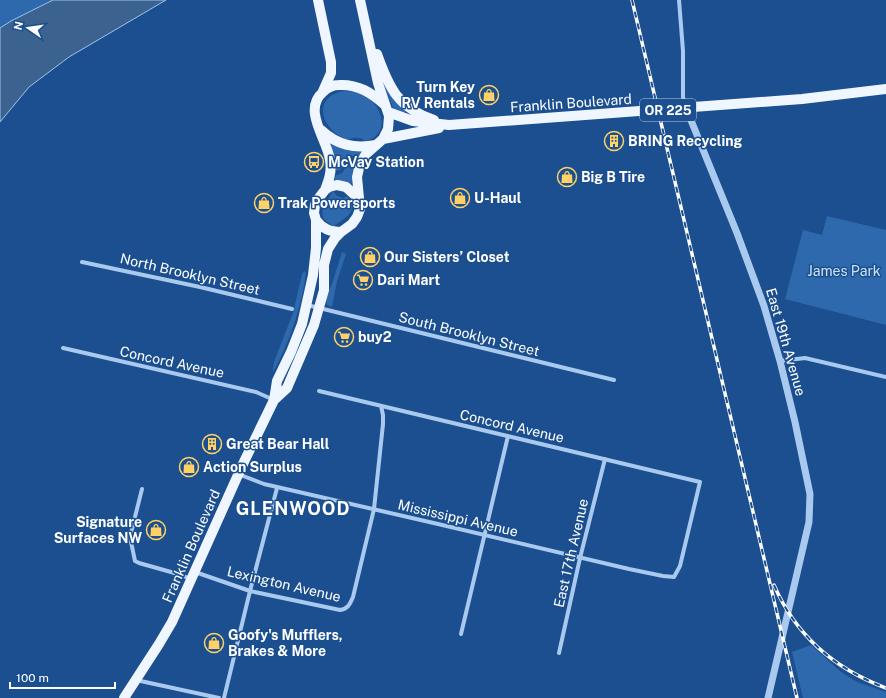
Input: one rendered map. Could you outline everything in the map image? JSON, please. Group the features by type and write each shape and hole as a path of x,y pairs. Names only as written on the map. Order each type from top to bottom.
{"main road":[{"path":"318,0 331,62 331,72 323,91"},
{"path":"360,0 378,83 386,109"},
{"name":"OR 225","path":"366,23 384,73 399,99 418,114 449,126"},
{"name":"Franklin Boulevard","path":"124,698 172,622 238,474 274,400 277,381 294,346 307,305 313,275 316,254 315,205 319,196 325,190 330,177 328,151 315,118 314,109 317,99 323,91 336,85 352,86 367,91 386,109 413,122 449,126"},
{"name":"Franklin Boulevard","path":"320,129 332,139 347,146 361,147 449,126 802,99 886,89"},
{"name":"Franklin Boulevard","path":"274,400 287,388 305,349 324,290 324,265 326,254 332,241 357,218 360,209 356,184 358,170 366,154 379,142 388,129 389,122 386,109"},
{"path":"325,190 333,185 341,186 350,190 358,198"},
{"path":"316,220 327,230 341,232"}],"street":[{"name":"East 19th Avenue","path":"679,0 683,51 684,97 686,108 737,233 764,306 780,361 795,422 810,494 809,522 768,698"},
{"name":"North Brooklyn Street","path":"82,262 200,287 292,309"},
{"name":"South Brooklyn Street","path":"307,305 614,380"},
{"name":"Concord Avenue","path":"63,348 256,392 274,400"},
{"path":"780,361 805,358 886,377"},
{"name":"Concord Avenue","path":"319,391 700,482 680,566 674,577"},
{"path":"374,509 383,424 381,406"},
{"path":"461,634 508,436"},
{"name":"East 17th Avenue","path":"559,653 580,558 605,459"},
{"name":"Mississippi Avenue","path":"238,474 278,488 374,509 580,558 674,577"},
{"path":"224,698 250,591 278,488"},
{"name":"Lexington Avenue","path":"142,489 130,537 135,561 178,574 193,575 250,591 340,610 345,609 349,605 353,597 374,509"},
{"path":"136,680 219,698"}],"green space":[{"path":"0,0 53,0 0,28"},
{"path":"385,82 406,111 404,114 394,110 383,83"},
{"path":"343,91 354,92 365,96 376,106 382,120 378,133 373,138 365,141 356,138 348,140 339,136 326,122 323,114 323,107 326,100 333,94"},
{"path":"333,143 360,150 361,153 359,156 351,156 340,170 336,171 335,158 331,145"},
{"path":"352,159 357,159 351,186 334,181 336,175 342,173"},
{"path":"333,191 337,196 343,198 347,196 351,201 352,206 350,214 334,226 324,219 322,214 324,205"},
{"name":"James Park","path":"827,216 886,230 886,325 785,299 803,230 822,235"},
{"path":"342,252 346,254 337,281 332,307 327,305 326,297 332,284"},
{"path":"304,271 306,273 298,311 289,337 273,372 274,362 293,313"},
{"path":"811,645 841,672 857,682 886,692 886,698 803,698 792,652"}],"shaded area":[{"path":"53,0 166,0 69,57 29,87 0,122 0,28"}],"railway":[{"path":"632,0 797,698"},
{"path":"774,585 794,620 819,648 834,661 850,671 886,688"}],"place":[{"name":"Turn Key RV Rentals","path":"489,95"},
{"name":"BRING Recycling","path":"614,141"},
{"name":"McVay Station","path":"314,162"},
{"name":"Big B Tire","path":"567,177"},
{"name":"U-Haul","path":"460,198"},
{"name":"Trak Powersports","path":"264,203"},
{"name":"Our Sisters’ Closet","path":"370,257"},
{"name":"Dari Mart","path":"363,280"},
{"name":"buy2","path":"344,337"},
{"name":"Great Bear Hall","path":"212,444"},
{"name":"Action Surplus","path":"189,467"},
{"name":"Signature Surfaces NW","path":"156,530"},
{"name":"Goofy's Mufflers, Brakes & More","path":"214,643"}],"district":[{"name":"GLENWOOD","path":"293,509"}]}
